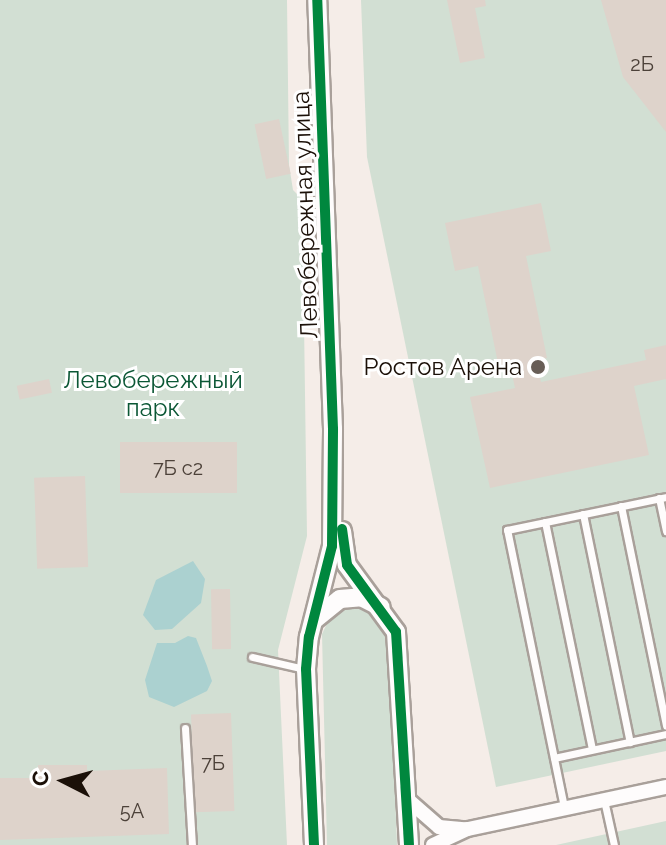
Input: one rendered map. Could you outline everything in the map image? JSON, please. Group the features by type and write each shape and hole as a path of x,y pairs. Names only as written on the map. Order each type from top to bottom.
{"main road":[{"name":"Левобережная улица","path":"317,0 333,429 342,549 352,573 381,607 396,632 400,654 409,845"},
{"name":"Левобережная улица","path":"314,845 306,669 332,546 333,429"},
{"path":"314,620 330,604 350,597 381,607"}],"street":[{"path":"433,845 468,829 666,787"},
{"path":"407,799 439,827 468,829"}],"lane":[{"path":"565,809 507,530 662,498 666,531"},
{"path":"621,506 666,725"},
{"path":"583,514 630,742"},
{"path":"545,522 592,749"},
{"path":"252,657 306,669"},
{"path":"185,728 192,845"},
{"path":"554,758 666,734"},
{"path":"604,800 614,845"}],"green space":[{"name":"Левобережный парк","path":"0,0 287,0 289,165 293,190 301,198 309,321 304,322 307,536 278,650 287,845 0,845"},
{"name":"Ростов Арена","path":"361,0 666,0 666,751 496,787 367,157"},
{"path":"353,605 363,605 389,626 397,845 327,845 322,634 330,617"},
{"path":"666,821 666,845 556,845"}],"water":[{"path":"193,561 205,579 201,603 172,629 155,630 143,615 156,580"},
{"path":"188,636 196,638 207,666 212,681 207,691 174,707 149,697 145,680 157,643 175,643"}],"building":[{"path":"447,0 485,0 486,6 475,8 485,58 460,63"},
{"path":"601,0 666,0 666,132 623,77"},
{"path":"279,119 291,174 266,179 255,124"},
{"path":"541,203 551,251 526,256 547,358 536,360 541,382 646,360 644,350 666,345 666,379 634,386 649,455 490,488 470,397 515,388 510,365 499,368 478,266 455,271 445,223"},
{"path":"49,379 52,393 20,400 17,386"},
{"path":"120,442 237,442 237,493 120,493"},
{"path":"85,476 88,567 37,569 34,478"},
{"path":"211,589 230,589 231,649 212,649"},
{"path":"231,713 234,811 194,812 191,714"},
{"path":"38,765 87,765 87,771 167,768 169,834 0,840 0,778 38,778"}],"cycle path":[{"path":"314,845 306,669 309,637 332,546 333,429 317,0"},
{"path":"342,529 347,565 396,632 409,845"}],"place":[{"name":"Ростов Арена","path":"538,367"}]}
